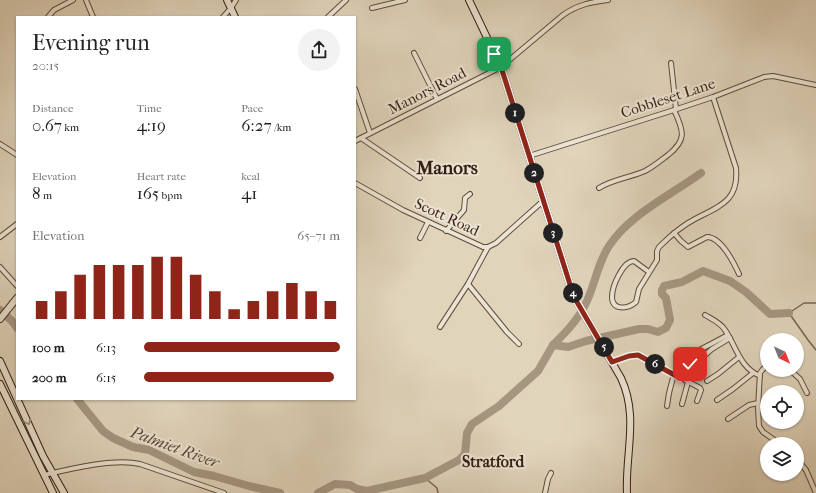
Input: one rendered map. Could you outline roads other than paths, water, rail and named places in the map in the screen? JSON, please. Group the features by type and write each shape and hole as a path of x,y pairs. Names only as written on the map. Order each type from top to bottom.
{"street":[{"path":"49,16 54,10 73,0"},
{"path":"86,0 93,16"},
{"path":"227,0 235,16"},
{"path":"224,16 236,0"},
{"path":"329,16 346,0"},
{"path":"372,8 405,0"},
{"path":"469,0 501,67 570,287 579,306 624,384 629,398 631,435 627,493"},
{"name":"Manors Road","path":"356,140 437,98 501,67 573,8 581,4 608,0"},
{"path":"414,53 437,98"},
{"path":"599,188 611,181 650,169 676,149 681,140 682,132 675,110 671,63"},
{"name":"Cobbleset Lane","path":"529,156 675,110 768,76 816,85"},
{"path":"356,92 370,133"},
{"path":"649,272 634,261 626,264 618,277 612,292 612,300 616,305 620,308 626,308 636,302 639,289 657,260 657,252 659,247 674,233 696,218 719,207 731,196 734,188 736,168 713,97"},
{"path":"361,138 420,178"},
{"path":"0,144 16,154"},
{"name":"Scott Road","path":"356,184 403,210 446,231 478,246 488,247 496,243 543,202"},
{"path":"446,231 464,210 465,198 470,194"},
{"path":"420,238 428,222"},
{"path":"0,237 16,225"},
{"path":"674,233 688,247 707,237 715,240 726,251 738,274"},
{"path":"440,327 468,284 488,247"},
{"path":"0,267 16,285"},
{"path":"468,284 519,344"},
{"path":"1,318 16,299"},
{"path":"705,315 724,327 739,358 753,373 760,376 758,403 759,426 763,432 770,437"},
{"path":"692,354 729,336"},
{"path":"696,363 729,336"},
{"path":"612,362 629,356 638,355 701,389 697,401"},
{"path":"707,381 739,358"},
{"path":"0,361 16,396"},
{"path":"680,378 690,364"},
{"path":"717,400 753,373"},
{"path":"667,406 674,374"},
{"path":"798,377 807,393"},
{"path":"682,404 688,382"},
{"path":"0,384 52,493"},
{"path":"18,400 43,456 64,493"},
{"path":"728,419 749,405 758,403"},
{"path":"43,475 72,468 130,462 140,464 224,493"},
{"path":"804,468 816,493"},
{"path":"545,493 551,473"}],"waterway":[{"name":"Palmiet River","path":"553,345 582,311 605,253 617,235 651,206 701,173"},
{"name":"Palmiet River","path":"318,493 335,484 350,485 357,489 367,491 425,478 459,460 465,454 467,433 472,424 499,406 538,371 553,345 568,347 586,341 639,329 648,329 658,332 666,328 670,320 666,298 662,294 664,286 682,282 703,271 730,281 746,292 770,314 789,313"},
{"path":"816,303 804,303 789,313 816,350"},
{"name":"Palmiet River","path":"0,310 16,327"},
{"name":"Palmiet River","path":"78,400 103,431 113,438 133,447 149,450 194,472 280,493"},
{"path":"425,478 437,488 438,493"}],"district":[{"name":"Manors","path":"447,168"},
{"name":"Stratford","path":"493,461"}]}
